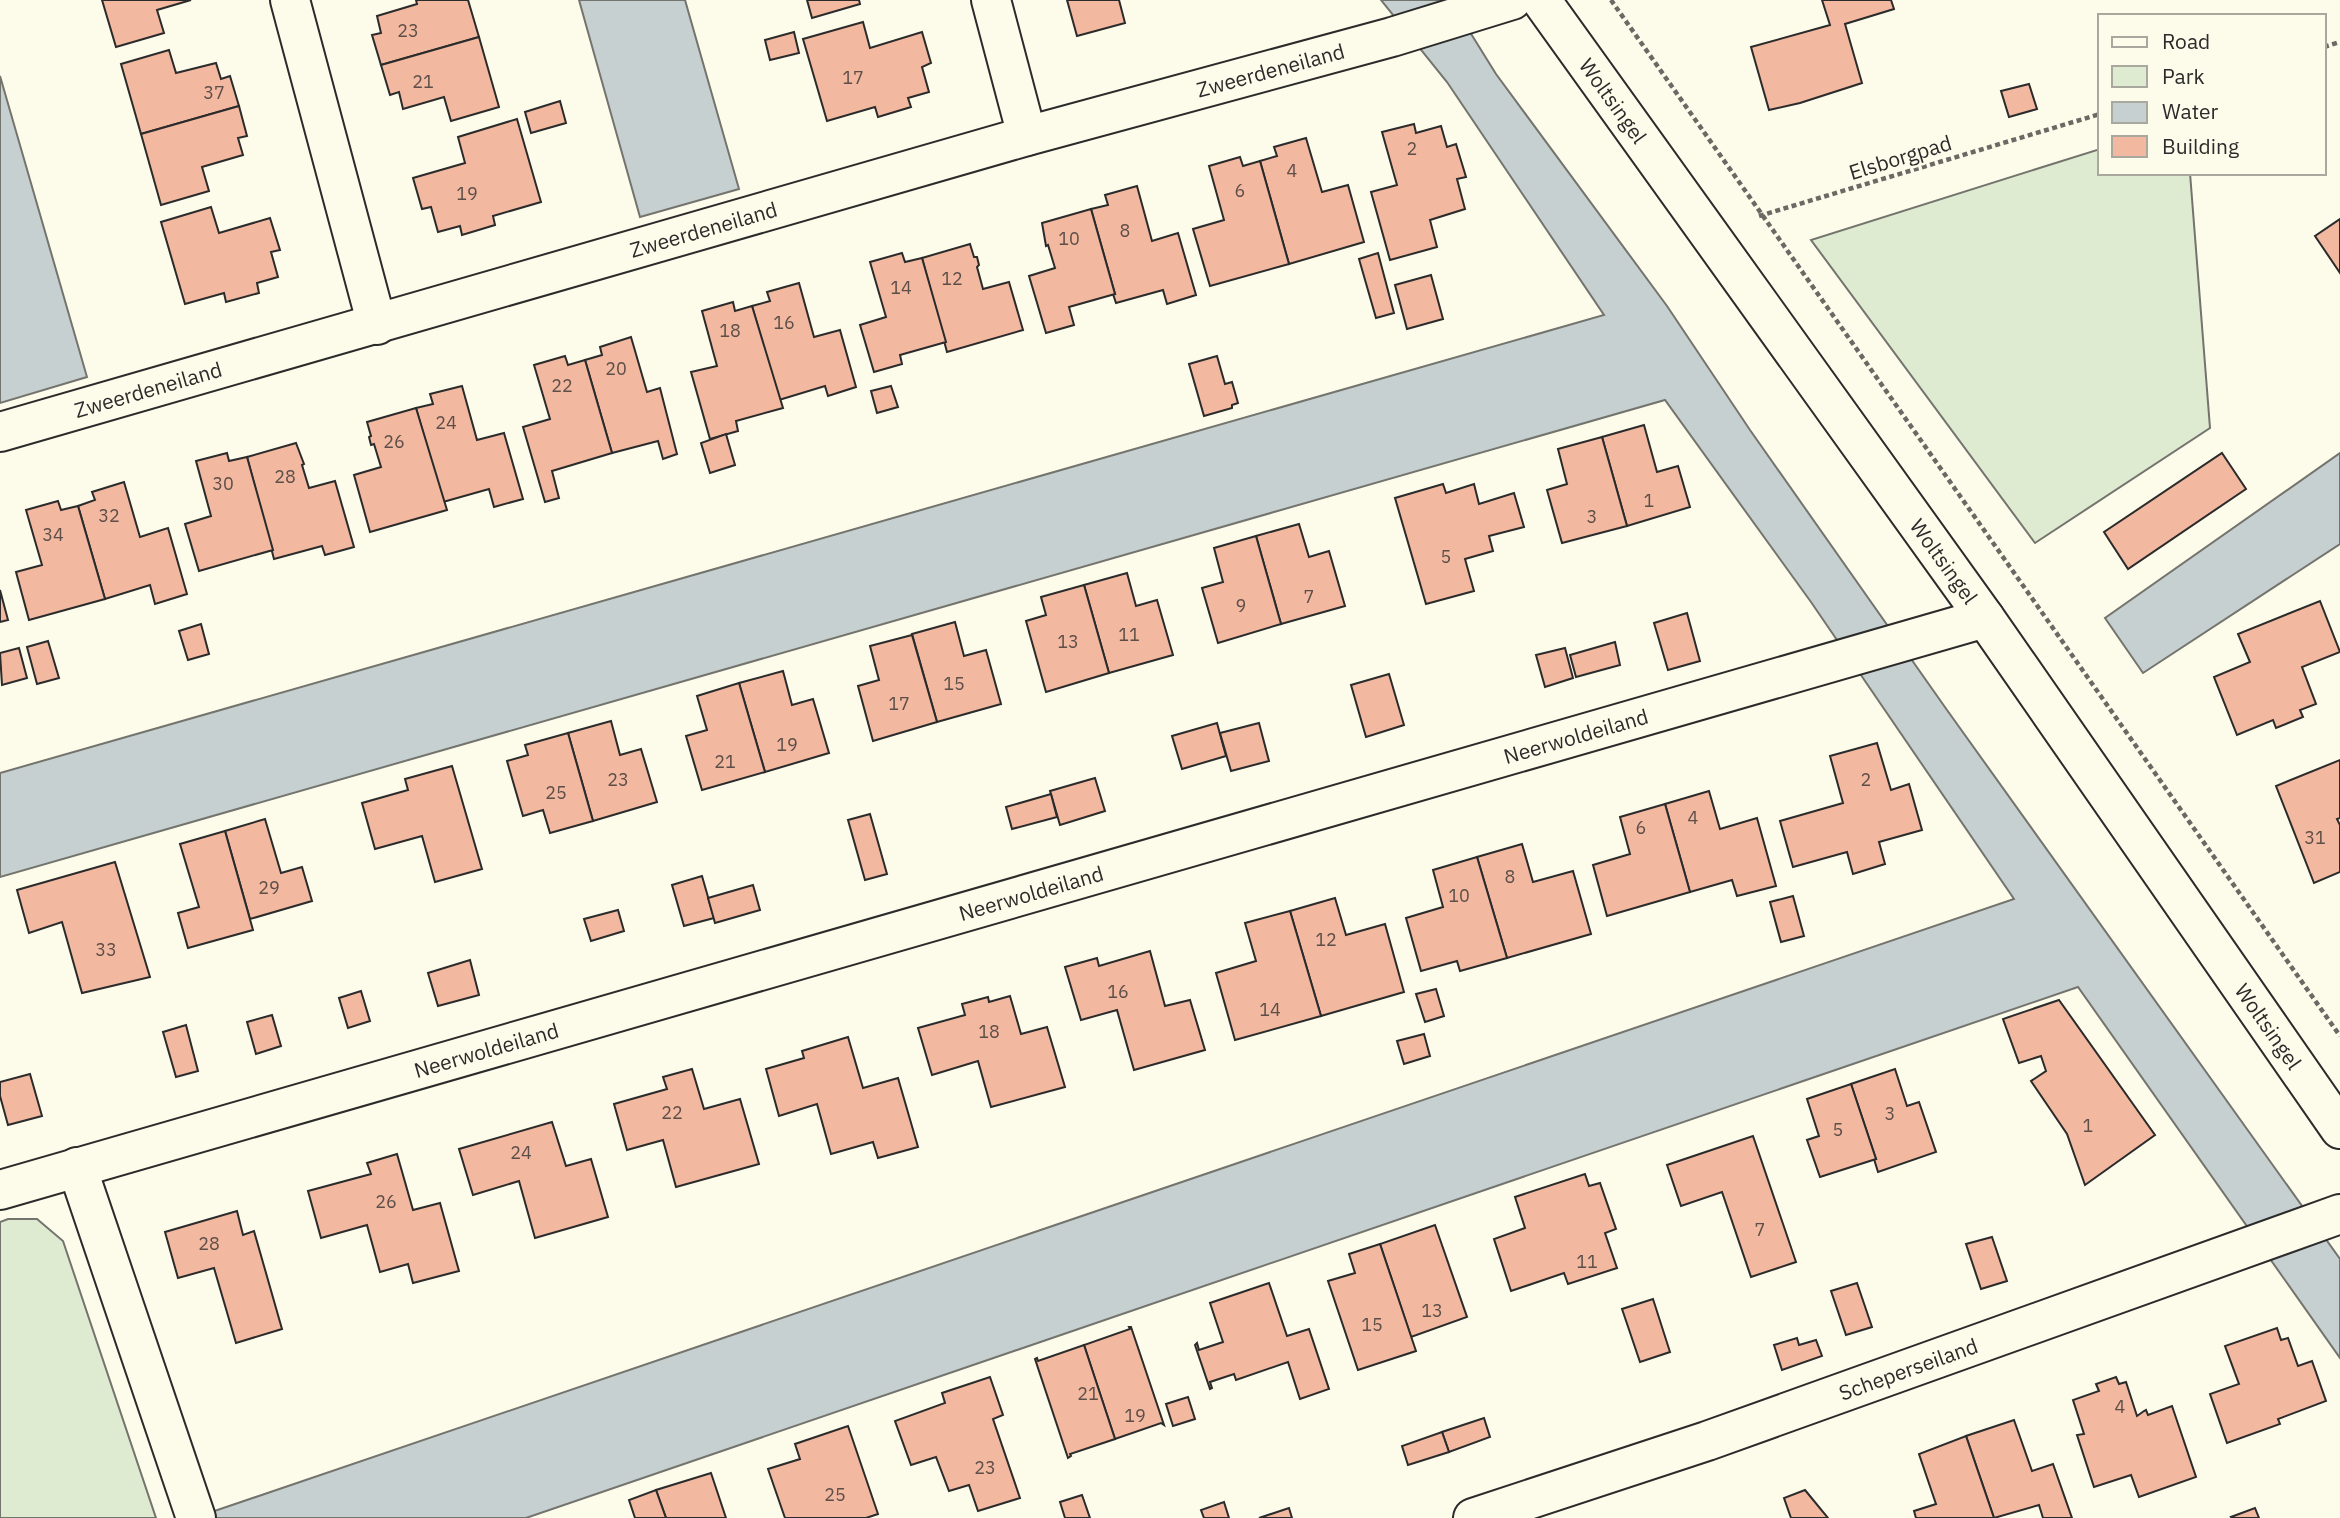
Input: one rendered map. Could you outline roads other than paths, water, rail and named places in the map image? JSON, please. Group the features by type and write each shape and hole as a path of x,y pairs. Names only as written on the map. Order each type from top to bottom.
{"street":[{"path":"290,0 377,325"},
{"path":"991,0 1027,136"},
{"name":"Zweerdeneiland","path":"0,432 1027,136 1392,37 1511,0"},
{"name":"Woltsingel","path":"1541,0 1985,618 2340,1129"},
{"name":"Neerwoldeiland","path":"0,1190 1985,618"},
{"path":"77,1167 196,1518"},
{"name":"Scheperseiland","path":"1473,1518 1707,1441 2336,1215"}],"water":[{"path":"579,0 685,0 739,189 640,217"},
{"path":"1381,0 1450,0 1496,74 1667,306 1750,430 1947,710 2340,1259 2340,1358 2078,987 526,1518 194,1518 2014,899 1811,602 1665,400 0,877 0,773 1604,315 1447,82"},
{"path":"0,76 87,377 0,403"},
{"path":"2340,453 2340,544 2143,673 2105,618"}]}
